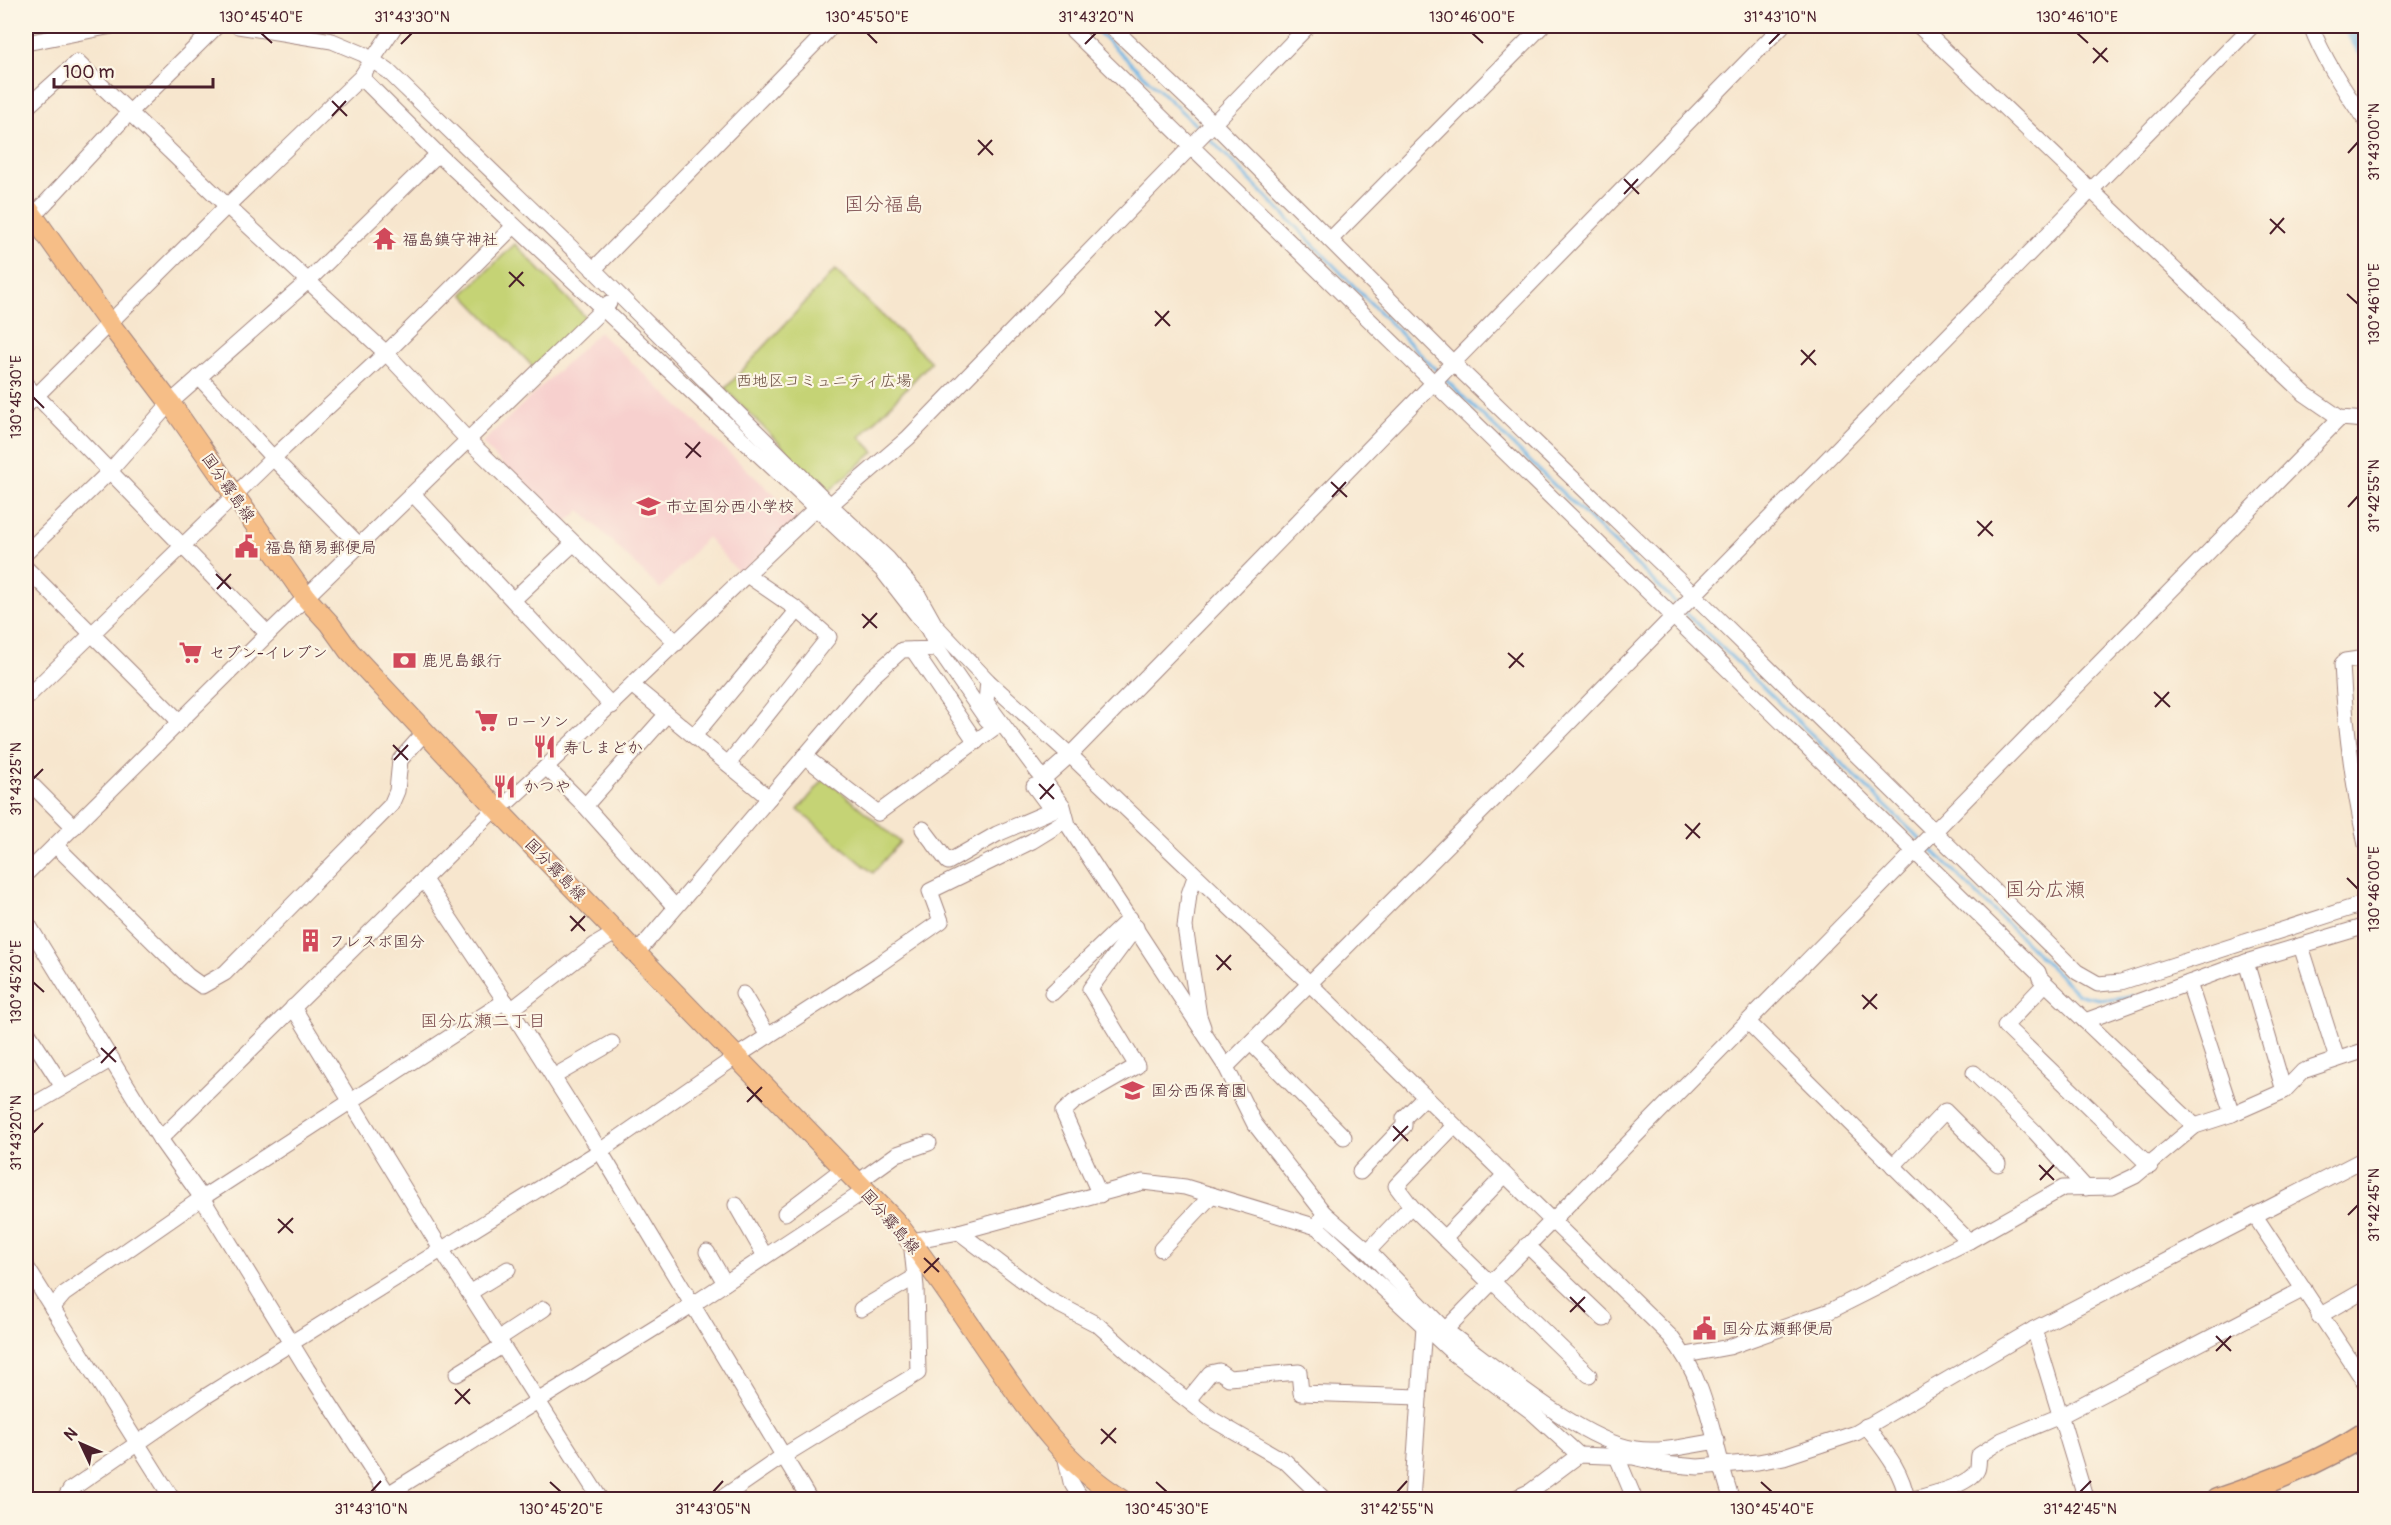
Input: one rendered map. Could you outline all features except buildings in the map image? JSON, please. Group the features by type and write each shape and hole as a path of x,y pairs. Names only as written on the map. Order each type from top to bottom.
{"highway":[{"path":"2217,1500 2273,1480 2366,1433"}],"main road":[{"name":"国分霧島線","path":"28,216 170,403 307,599 329,623 349,651 496,808 856,1180 911,1241 1024,1406 1065,1455 1105,1489 1123,1500"}],"street":[{"path":"26,44 112,26"},
{"path":"28,216 217,26"},
{"path":"238,26 332,41 363,54 396,79 618,294 822,507"},
{"path":"268,634 110,471 29,396 109,323 226,206 362,77 395,26"},
{"path":"593,270 832,26"},
{"path":"1068,26 1676,613 1916,849 2038,972 2045,984 2195,1126"},
{"path":"1111,26 1330,240 1450,363 2077,972 2098,984 2121,982 2366,903"},
{"path":"160,1139 496,808 509,801 546,767 747,575 822,507 908,438 1308,26"},
{"path":"1330,240 1542,26"},
{"path":"1042,780 1070,755 1450,363 1782,26"},
{"path":"1919,26 2305,394 2340,418 2366,420"},
{"path":"1226,1067 1692,597 2252,26"},
{"path":"2311,26 2319,46 2349,98 2366,121"},
{"path":"26,108 77,62 226,206 386,353 468,441 677,643"},
{"path":"362,77 438,154 603,309 822,507 888,559 917,593 938,649 1042,780 1060,812 1226,1067 1254,1123 1324,1213 1368,1251 1445,1330 1559,1413 1612,1442 1635,1449 1665,1449 1717,1441"},
{"path":"26,553 110,471 170,403 308,281 438,154"},
{"path":"26,698 273,458 386,353 514,226"},
{"path":"26,874 268,634 307,599 359,545 618,294"},
{"path":"199,377 273,458 359,545"},
{"path":"1445,1330 1932,831 2340,418"},
{"path":"413,495 612,706"},
{"path":"513,600 574,543"},
{"path":"26,568 180,722"},
{"path":"728,765 829,638 798,610 747,575"},
{"path":"694,736 798,610"},
{"path":"931,627 1070,755 1195,877 1310,984 1645,1310 1686,1355 1706,1403 1717,1441 1720,1465 1732,1500"},
{"path":"637,953 872,677 902,650 938,649"},
{"path":"913,650 976,742"},
{"path":"2366,658 2345,661 2342,664 2344,719 2352,777 2366,845"},
{"path":"987,681 982,705 994,728 1060,812"},
{"path":"633,686 769,798"},
{"path":"585,806 668,714"},
{"path":"804,756 878,813 994,728"},
{"path":"55,845 188,976 202,986 225,973 392,805 397,791 400,760 425,732"},
{"path":"546,767 585,806 675,907"},
{"path":"26,779 74,827"},
{"path":"922,829 948,862 997,834 1060,812"},
{"path":"64,1500 70,1490 203,1398 600,1151 737,1056 878,965 941,921 930,891 1032,841 1060,812"},
{"path":"1195,877 1189,894 1185,927 1199,1016 1209,1044"},
{"path":"424,880 511,1010 595,945 617,932"},
{"path":"26,921 160,1139 202,1198 386,1498 692,1305 765,1256 856,1180 897,1154 929,1143"},
{"path":"1052,993 1133,923"},
{"path":"1100,1195 1063,1112 1074,1102 1137,1066 1090,989 1133,923"},
{"path":"2085,1021 2246,962 2366,926"},
{"path":"2301,946 2337,1059"},
{"path":"2246,962 2284,1091"},
{"path":"2189,983 2232,1114"},
{"path":"2045,984 2005,1026 2150,1166"},
{"path":"742,994 768,1036"},
{"path":"505,1001 600,1151 810,1500"},
{"path":"52,1308 63,1294 202,1198 505,1001"},
{"path":"294,1007 441,1249 601,1500"},
{"path":"1748,1022 1969,1241"},
{"path":"26,1030 63,1087"},
{"path":"553,1077 612,1043"},
{"path":"1251,1043 1344,1137"},
{"path":"1686,1355 1729,1347 1830,1311 1969,1241 2064,1188 2112,1187 2150,1166 2195,1126 2232,1114 2284,1091 2303,1071 2366,1050"},
{"path":"26,1109 112,1059"},
{"path":"1974,1073 2034,1131 2086,1188"},
{"path":"1360,1172 1404,1126 1404,1118 1425,1097"},
{"path":"1893,1166 1945,1111 1998,1164"},
{"path":"1454,1126 1396,1186 1411,1206 1588,1375"},
{"path":"719,1500 783,1456 918,1373 915,1276 911,1241 959,1232 1143,1182 1185,1187 1317,1227 1454,1354 1532,1412 1579,1455 1617,1457 1698,1467 1758,1462 1784,1457 1856,1433 2034,1329 2366,1158"},
{"path":"1444,1238 1505,1175"},
{"path":"785,1212 856,1180"},
{"path":"1161,1249 1212,1195"},
{"path":"736,1205 765,1256"},
{"path":"1368,1251 1411,1206"},
{"path":"1317,1227 1324,1213"},
{"path":"2255,1216 2366,1384"},
{"path":"959,1232 1046,1298 1098,1325 1151,1372 1210,1418 1286,1462 1325,1500"},
{"path":"1527,1245 1604,1319"},
{"path":"707,1252 725,1283"},
{"path":"26,1266 173,1500"},
{"path":"469,1293 508,1269"},
{"path":"861,1309 915,1276"},
{"path":"1866,1426 1892,1460 1917,1499 1966,1480 1977,1470 1979,1455 2002,1440 2060,1416 2304,1289"},
{"path":"2319,1316 2366,1289"},
{"path":"457,1374 544,1309"},
{"path":"1412,1500 1424,1326"},
{"path":"2034,1329 2086,1500"},
{"path":"1188,1400 1210,1373 1219,1371 1229,1378 1299,1372 1301,1393 1419,1397"},
{"path":"1065,1455 1071,1482 1082,1500"},
{"path":"1511,1500 1531,1491 1579,1455"},
{"path":"1617,1457 1635,1500"}],"shaded area":[{"path":"599,332 798,517 741,575 707,537 660,589 580,510 561,527 482,443"}],"green space":[{"path":"515,244 591,323 539,373 463,294"},
{"name":"西地区コミュニティ広場","path":"835,270 931,362 860,437 874,452 828,492 725,389"},
{"path":"825,778 900,842 873,873 798,810"}],"waterway":[{"path":"26,28 44,26"},
{"path":"1092,26 1201,130"},
{"path":"2352,26 2366,48"},
{"path":"1208,137 1438,372"},
{"path":"1445,379 1677,604"},
{"path":"1684,611 1921,840"},
{"path":"1928,846 2078,994 2106,999 2133,996"}],"place":[{"name":"福島鎮守神社","path":"384,239"},
{"name":"市立国分西小学校","path":"648,506"},
{"name":"福島簡易郵便局","path":"247,547"},
{"name":"セブン-イレブン","path":"191,652"},
{"name":"鹿児島銀行","path":"404,660"},
{"name":"ローソン","path":"487,721"},
{"name":"寿しまどか","path":"545,747"},
{"name":"かつや","path":"505,786"},
{"name":"フレスポ国分","path":"311,941"},
{"name":"国分西保育園","path":"1133,1090"},
{"name":"国分広瀬郵便局","path":"1704,1328"}],"district":[{"name":"国分福島","path":"884,204"},
{"name":"国分広瀬","path":"2045,889"},
{"name":"国分広瀬二丁目","path":"483,1021"}]}
